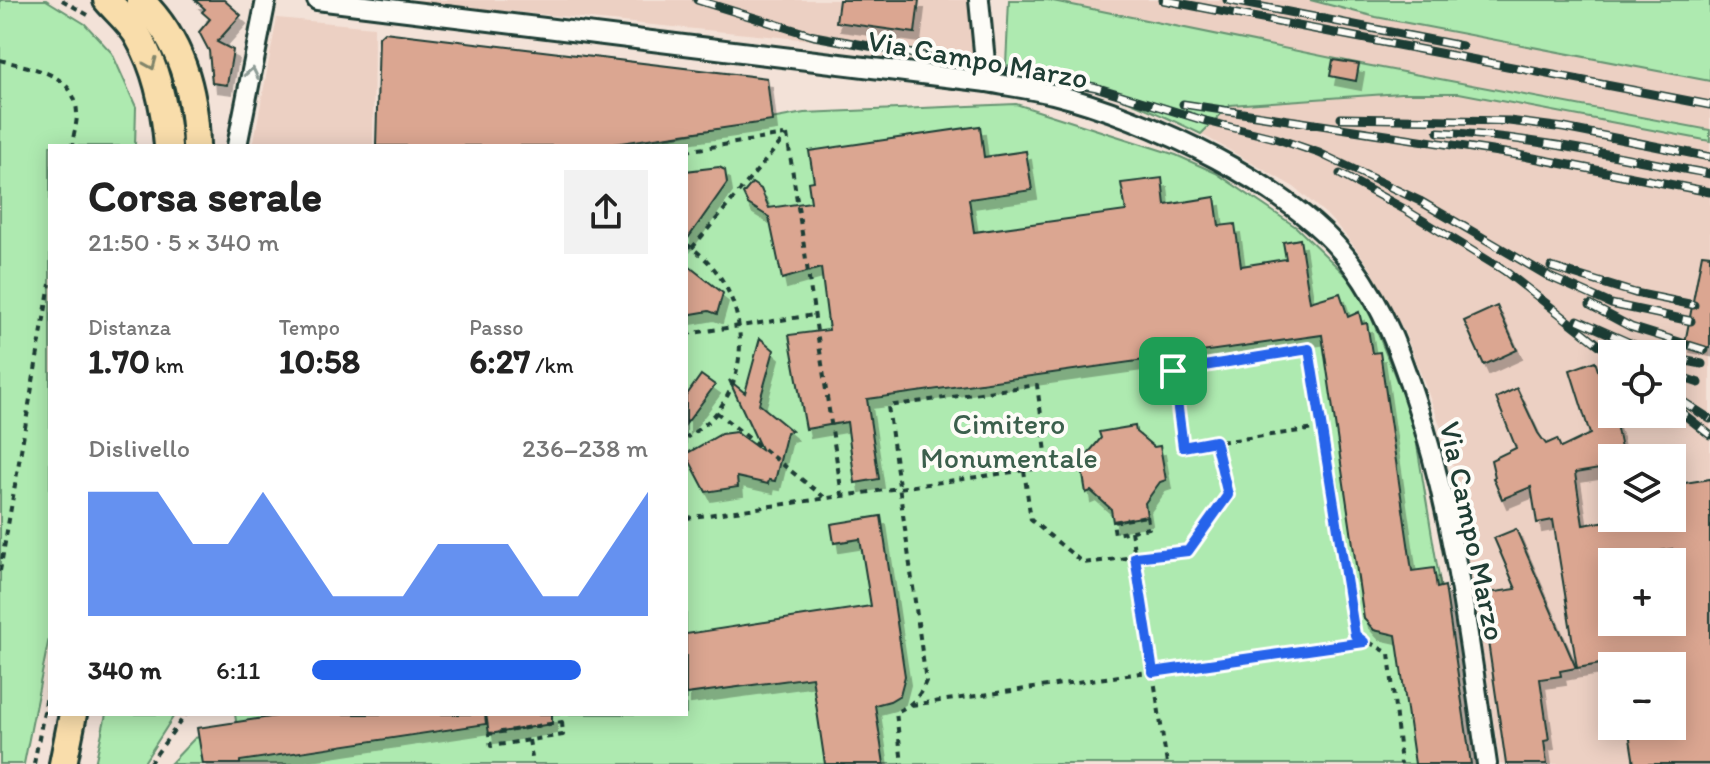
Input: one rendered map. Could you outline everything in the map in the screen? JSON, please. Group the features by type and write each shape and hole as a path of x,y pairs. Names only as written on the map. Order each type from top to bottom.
{"main road":[{"path":"140,0 179,53 193,103 196,144"},
{"path":"99,9 138,36 155,73 165,111 168,144"},
{"path":"63,764 73,716"}],"street":[{"path":"237,144 266,0"},
{"name":"Via Campo Marzo","path":"317,0 987,82 1053,94 1099,108 1174,139 1226,165 1273,194 1320,227 1352,263 1379,305 1396,341 1429,441 1459,569 1487,764"},
{"path":"979,0 987,82"}],"path":[{"path":"62,0 99,9"},
{"path":"0,60 57,76 67,84 77,114 72,144"},
{"path":"688,151 787,135"},
{"path":"692,248 787,135"},
{"path":"787,135 842,495"},
{"path":"688,245 702,254 725,282 738,317 741,353 731,388 716,412 688,436"},
{"path":"0,571 48,295"},
{"path":"688,334 815,315"},
{"path":"1322,428 1183,447 1173,371 1309,349 1322,428 1355,635 1389,653 1401,764"},
{"path":"688,518 842,495 899,487 1024,470 1048,467 1037,385 888,406 899,487 926,681 920,696 896,712 902,764"},
{"path":"716,412 825,498"},
{"path":"1024,470 1031,520 1083,563 1188,551 1228,495 1215,441"},
{"path":"1147,516 1149,528 1131,531 1115,534 1113,522 1147,516"},
{"path":"1131,531 1167,764"},
{"path":"910,705 1364,642"},
{"path":"34,764 48,690"},
{"path":"149,764 185,716"},
{"path":"562,722 563,735 529,740 491,746 489,734 562,722"},
{"path":"529,740 533,764"}],"shaded area":[{"path":"392,0 977,0 975,59 936,52"},
{"path":"1048,0 1310,0 1376,17 1710,81 1710,130 1366,65"},
{"path":"277,18 374,27 373,144 253,144"},
{"path":"1401,93 1459,93 1710,141 1710,764 1500,764 1457,480 1444,435 1405,333 1371,269 1326,214 1294,187 1201,134 1230,105"}],"green space":[{"path":"0,0 46,0 85,24 112,53 136,107 135,144 48,144 48,643 24,764 0,764"},
{"path":"1009,0 1048,0 1366,65 1710,130 1710,141 1459,93 1401,93 1230,105 1201,134 1106,92 1057,76 1006,65"},
{"path":"1310,0 1710,0 1710,81 1376,17"},
{"name":"Cimitero Monumentale","path":"1016,104 1176,155 1216,173 1296,227 1360,289 1413,421 1470,764 170,764 195,738 237,728 235,716 688,716 688,144 632,144 804,113"},
{"path":"106,716 174,716 143,764 95,764"}],"building":[{"path":"195,0 224,0 241,15 217,42 233,50 227,85 212,83 209,51 199,32 210,19"},
{"path":"839,0 919,0 915,33 836,22"},
{"path":"384,32 767,78 772,121 614,144 376,144 379,37"},
{"path":"1333,60 1359,64 1356,81 1330,76"},
{"path":"980,126 984,157 1026,151 1032,190 969,199 974,232 1126,211 1121,183 1162,178 1165,205 1215,197 1219,226 1235,224 1241,266 1286,259 1283,242 1300,239 1310,302 1340,293 1348,317 1359,312 1362,324 1367,323 1372,353 1380,352 1412,571 1434,568 1437,588 1445,586 1471,764 1415,764 1396,635 1374,630 1364,619 1322,335 867,399 879,479 855,483 847,422 806,429 789,335 829,330 821,268 782,279 769,217 748,204 743,194 752,183 761,189 769,208 811,202 808,182 814,181 809,151"},
{"path":"719,167 725,170 727,183 688,238 688,171"},
{"path":"1702,254 1710,255 1710,348 1686,343"},
{"path":"688,266 723,293 717,314 709,311 688,315"},
{"path":"1497,306 1517,350 1484,365 1464,321"},
{"path":"760,338 774,350 759,404 792,431 787,432 775,481 769,480 768,484 737,477 738,487 706,492 688,453 721,434 736,432 762,451 729,380 745,393"},
{"path":"1595,361 1598,370 1598,428 1617,428 1620,444 1598,444 1598,469 1575,473 1583,525 1598,522 1598,532 1686,532 1686,483 1710,479 1710,764 1634,764 1630,740 1686,740 1686,652 1598,652 1598,664 1577,668 1553,520 1537,523 1531,487 1502,499 1493,478 1491,460 1516,448 1496,398 1517,388 1546,444 1557,439 1561,448 1590,434 1570,370"},
{"path":"701,375 715,385 688,421 688,393"},
{"path":"1135,426 1136,432 1154,447 1160,446 1166,480 1160,482 1145,503 1147,516 1113,522 1111,509 1091,491 1086,493 1080,457 1086,456 1101,438 1099,432"},
{"path":"881,516 905,676 900,695 875,705 884,764 825,764 812,677 688,694 688,634 871,606 860,539 834,543 831,524"},
{"path":"1516,529 1576,668 1560,671 1561,676 1540,679 1549,740 1544,741 1547,764 1506,764 1481,594 1516,589 1494,538"},
{"path":"277,716 485,716 486,724 240,761 240,764 203,764 197,728"},
{"path":"486,716 552,716 552,724 489,734"}],"railway":[{"path":"697,0 814,36 1095,87 1206,121 1275,138 1319,153 1420,201 1550,277 1611,304 1691,321"},
{"path":"1163,0 1710,105"},
{"path":"1227,0 1462,46"},
{"path":"1183,104 1518,155 1710,192"},
{"path":"1341,118 1509,121 1564,128 1710,157"},
{"path":"1438,132 1540,143 1710,174"},
{"path":"1340,174 1505,271"},
{"path":"1496,264 1598,344"},
{"path":"1551,267 1635,293 1694,305"},
{"path":"1590,305 1631,327 1705,350"},
{"path":"1578,320 1623,340"},
{"path":"1686,361 1702,364"},
{"path":"1686,379 1699,383"},
{"path":"1686,404 1710,419"},
{"path":"1686,416 1710,435"}],"route":[{"path":"1309,349 1355,635 1364,642 1153,672 1135,557 1188,551 1228,495 1215,441 1183,447 1173,371 1309,349"}]}
